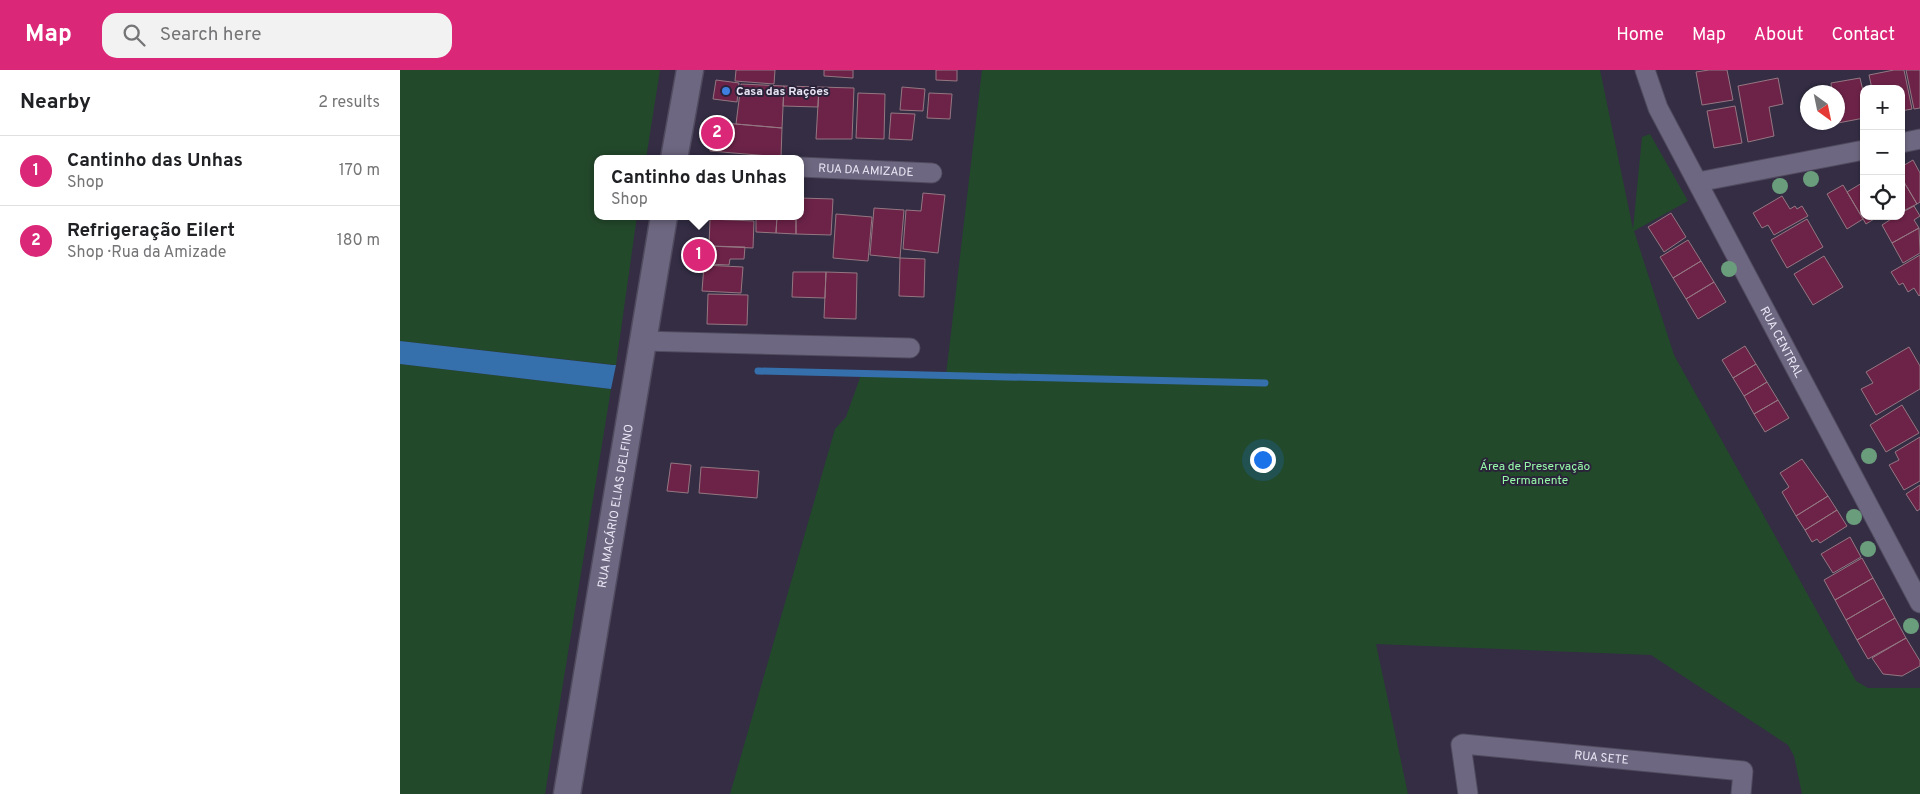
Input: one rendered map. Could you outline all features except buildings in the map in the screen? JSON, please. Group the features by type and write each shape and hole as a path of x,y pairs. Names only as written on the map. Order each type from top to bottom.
{"main road":[{"path":"675,155 690,70"},
{"name":"RUA MACÁRIO ELIAS DELFINO","path":"567,794 663,220"}],"street":[{"name":"RUA CENTRAL","path":"1647,75 1658,108 1920,602"},
{"path":"1698,182 1860,151"},
{"name":"RUA DA AMIZADE","path":"804,167 932,172"},
{"path":"642,341 910,348"},
{"name":"RUA SETE","path":"1468,794 1462,746 1743,772 1741,794"}],"green space":[{"path":"400,70 660,70 647,155 594,155 594,220 636,220 616,365 400,341"},
{"name":"Área de Preservação Permanente","path":"982,70 1600,70 1633,229 1642,137 1650,134 1688,201 1634,231 1674,355 1856,681 1868,688 1920,688 1920,794 1802,794 1794,756 1788,745 1651,655 1376,644 1408,794 730,794 835,429 846,417 862,372 946,375"},
{"path":"400,364 611,389 545,794 400,794"}],"water":[{"path":"400,341 616,365 611,389 400,364"}],"waterway":[{"path":"758,371 1265,383"}],"place":[{"name":"Casa das Rações","path":"726,91"},
{"name":"Refrigeração Eilert","path":"717,133"},
{"name":"Cantinho das Unhas","path":"699,255"}]}
